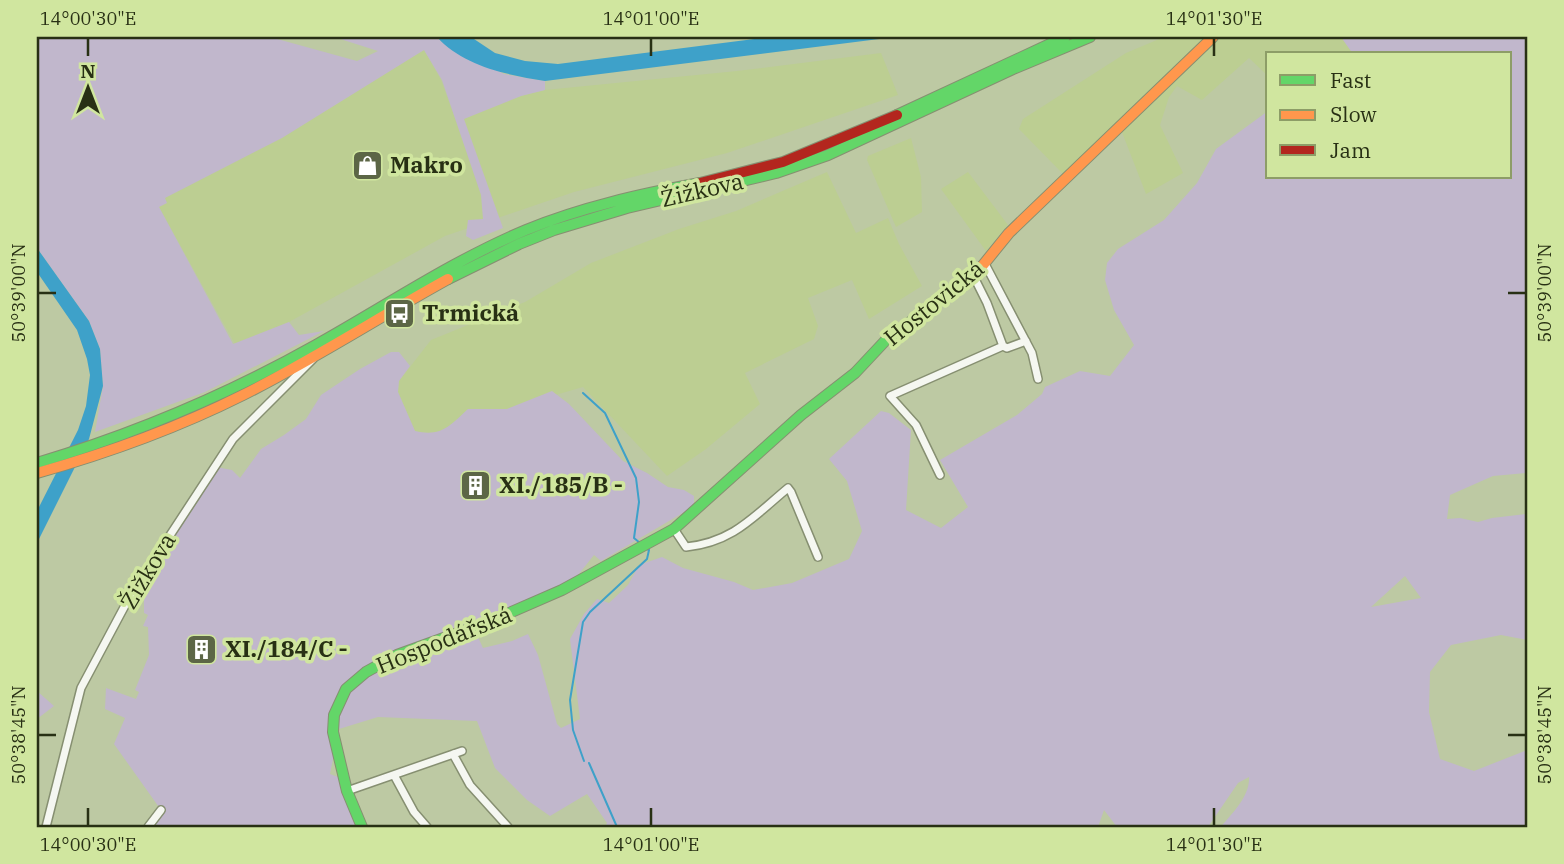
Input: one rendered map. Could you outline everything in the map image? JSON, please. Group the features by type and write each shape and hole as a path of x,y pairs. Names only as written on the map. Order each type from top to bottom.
{"main road":[{"name":"Žižkova","path":"63,455 167,419 216,397 316,345 438,274 512,236 567,214 643,194 738,174 811,152 1065,37"},
{"name":"Žižkova","path":"56,468 168,429 220,406 474,267 550,231 591,216 740,183 815,160 1013,69 1090,37"},
{"name":"Hostovická","path":"674,529 801,415 855,373 885,341 973,275 1009,233 1213,37"},
{"path":"37,456 63,455"},
{"path":"37,463 63,455"},
{"path":"37,473 56,468"},
{"path":"37,479 56,468"},
{"name":"Hospodářská","path":"362,827 347,791 333,732 334,715 346,689 366,672 413,648 491,621 562,590 674,529"}],"street":[{"path":"985,264 1032,353 1038,379"},
{"path":"973,275 988,303 1003,346"},
{"path":"940,475 916,425 890,396 1003,346 1007,348 1026,341"},
{"name":"Žižkova","path":"46,827 81,688 130,598 163,543 233,439 319,353"},
{"path":"674,529 686,547 718,541 732,535 788,488 818,557"},
{"path":"347,791 462,751"},
{"path":"453,754 470,785 508,827"},
{"path":"394,775 414,813 427,827"},
{"path":"148,827 161,810"}],"shaded area":[{"path":"37,37 270,37 357,61 378,51 334,37 437,37 504,74 545,81 545,90 521,96 464,119 503,228 473,240 466,236 468,220 483,219 481,195 442,80 424,50 282,138 165,198 167,203 159,207 233,344 289,322 299,335 324,331 205,392 95,432 103,386 100,349 89,321 37,248"},
{"path":"1164,37 1341,37 1352,52 1266,52 1266,74 1249,58 1202,100 1177,86 1169,97 1160,125 1183,173 1146,194 1118,122 1063,174 1019,129 1023,119 1126,53"},
{"path":"1341,37 1527,37 1527,473 1493,476 1450,495 1447,519 1460,518 1478,522 1527,514 1527,640 1501,635 1451,645 1430,672 1429,712 1440,759 1474,771 1527,750 1527,827 1221,827 1247,791 1249,777 1238,783 1208,827 1117,827 1104,810 1098,827 605,827 607,823 587,794 550,816 527,800 495,768 477,721 378,717 339,729 330,774 338,777 357,827 144,827 161,810 114,744 125,718 105,709 106,688 136,699 139,692 135,690 149,655 148,627 143,626 148,615 144,613 144,586 216,467 232,470 240,478 261,449 306,419 321,395 360,369 391,352 399,352 410,366 399,381 398,392 415,431 438,431 468,409 507,409 552,391 569,404 623,461 668,487 684,490 694,496 694,503 686,511 601,561 594,555 574,580 472,624 483,648 528,634 538,655 557,724 561,728 580,719 570,639 584,614 597,599 609,603 628,585 639,565 662,557 683,568 753,590 792,583 849,559 862,531 847,481 829,459 881,411 889,413 911,430 906,510 941,528 968,507 940,460 1017,415 1042,394 1045,387 1080,371 1110,376 1134,345 1114,310 1105,280 1107,263 1118,249 1164,220 1197,183 1216,149 1266,112 1266,178 1512,178 1512,52 1352,52","holes":["1405,576 1421,598 1371,607"]},
{"path":"424,50 441,80 456,121 521,96 545,90 737,71 881,53 898,95 727,153 574,192 445,236 289,322 235,344 159,207 164,198"},
{"path":"911,138 921,177 922,212 896,227 867,160 868,156"},
{"path":"827,172 856,233 888,218 922,286 869,319 852,280 808,298 818,326 814,339 745,373 760,404 706,449 667,476 583,387 507,409 468,409 448,428 431,435 415,431 398,392 399,381 431,340 525,302 591,263 679,229 736,211"},
{"path":"968,172 1008,225 986,251 941,189"},
{"path":"37,691 54,706 37,719"}],"water":[{"path":"437,37 471,37 495,53 525,61 558,64 770,37 895,37 545,81 486,68 460,55"},
{"path":"37,248 89,321 100,349 103,386 89,439 37,543 37,511 78,430 86,406 90,375 77,330 37,272"}],"waterway":[{"path":"583,393 605,413 636,478 639,502 634,538 640,543"},
{"path":"584,761 573,730 570,700 583,622 590,612 647,559 647,549"},
{"path":"589,763 617,827"}],"traffic: fast":[{"path":"897,115 1065,37"},
{"path":"448,279 554,230 627,208 776,173 828,155 1013,69 1090,37"},
{"path":"37,463 144,426 214,397 316,345 445,270 526,230 612,202 700,183"},
{"path":"362,827 347,791 333,732 334,715 346,689 366,672 397,655 491,621 562,590 674,529 801,415 855,373 885,341 979,270"}],"traffic: slow":[{"path":"979,270 1009,233 1213,37"},
{"path":"37,473 142,439 218,407 295,367 448,279"}],"traffic: jam":[{"path":"700,183 783,162 897,115"}],"place":[{"name":"Makro","path":"367,165"},
{"name":"Trmická","path":"399,313"},
{"name":"XI./185/B -","path":"476,485"},
{"name":"XI./184/C -","path":"202,649"}]}
